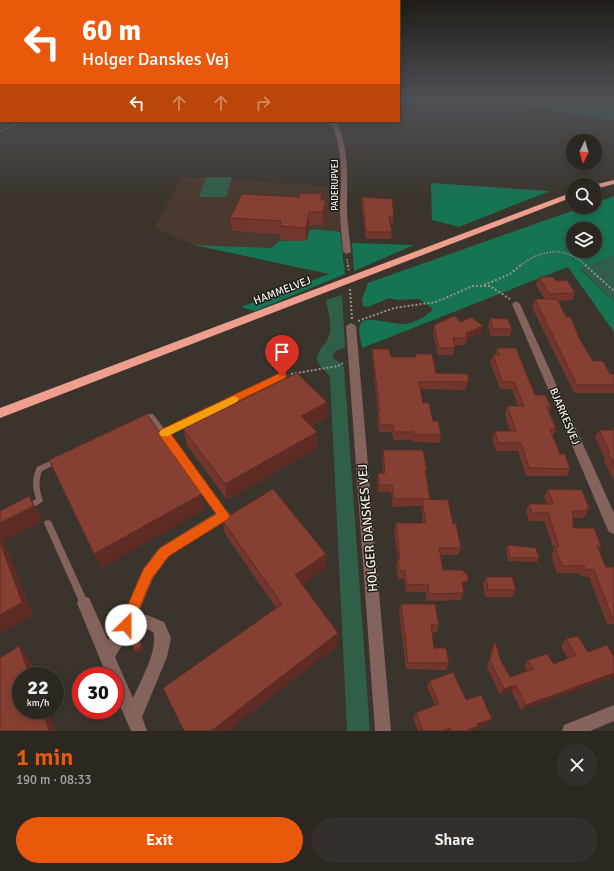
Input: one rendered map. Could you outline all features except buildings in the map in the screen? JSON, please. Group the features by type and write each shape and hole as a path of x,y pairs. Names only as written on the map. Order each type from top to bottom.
{"highway":[{"path":"602,185 614,182"},
{"name":"HAMMELVEJ","path":"0,413 566,197"}],"street":[{"name":"PADERUPVEJ","path":"339,133 346,170 344,203 347,252"},
{"name":"BJARKESVEJ","path":"516,304 614,528"},
{"name":"HOLGER DANSKES VEJ","path":"352,324 353,359 383,731"},
{"path":"107,656 126,625 148,574 164,552 224,516 164,433 282,376"},
{"path":"84,603 136,724"},
{"path":"126,625 147,622 159,627 163,638 159,657 136,724"},
{"path":"570,731 614,713"}],"lane":[{"path":"137,423 151,416 164,433"},
{"path":"20,510 40,500 35,489 35,479 39,469 60,459"},
{"path":"48,523 84,603"}],"path":[{"path":"350,288 352,324 394,308 436,302 473,286 483,285 510,274 522,264 540,255 558,250 570,253 577,257 614,292"},
{"path":"347,252 349,272"},
{"path":"483,285 499,291 516,304"},
{"path":"282,376 338,366 353,359"}],"shaded area":[{"path":"181,177 206,178 199,196 226,197 231,180 340,187 341,244 273,252 194,245 155,228"}],"green space":[{"path":"206,177 232,177 226,197 199,197"},
{"path":"431,183 550,191 459,227 432,220"},
{"path":"614,196 614,255 580,269 614,302 614,332 568,267 362,348 359,331 360,325 363,322 373,320 406,324 419,320 433,309 419,299 397,300 389,298 368,307 363,306 362,300 368,283 566,213 602,214 602,200"},
{"path":"312,229 340,232 345,274 255,311 241,307 329,274 194,245 271,248 279,241 307,240 309,231"},
{"path":"352,243 414,245 354,271"},
{"path":"614,255 614,302 580,268"},
{"path":"342,295 345,346 344,348 334,352 333,358 344,367 370,731 347,731 330,377 317,360 321,348 327,341 330,329 330,319 326,300"}],"slow traffic":[{"path":"164,433 234,399"}],"route":[{"path":"126,625 148,574 164,552 224,516 164,433 282,376"}]}
